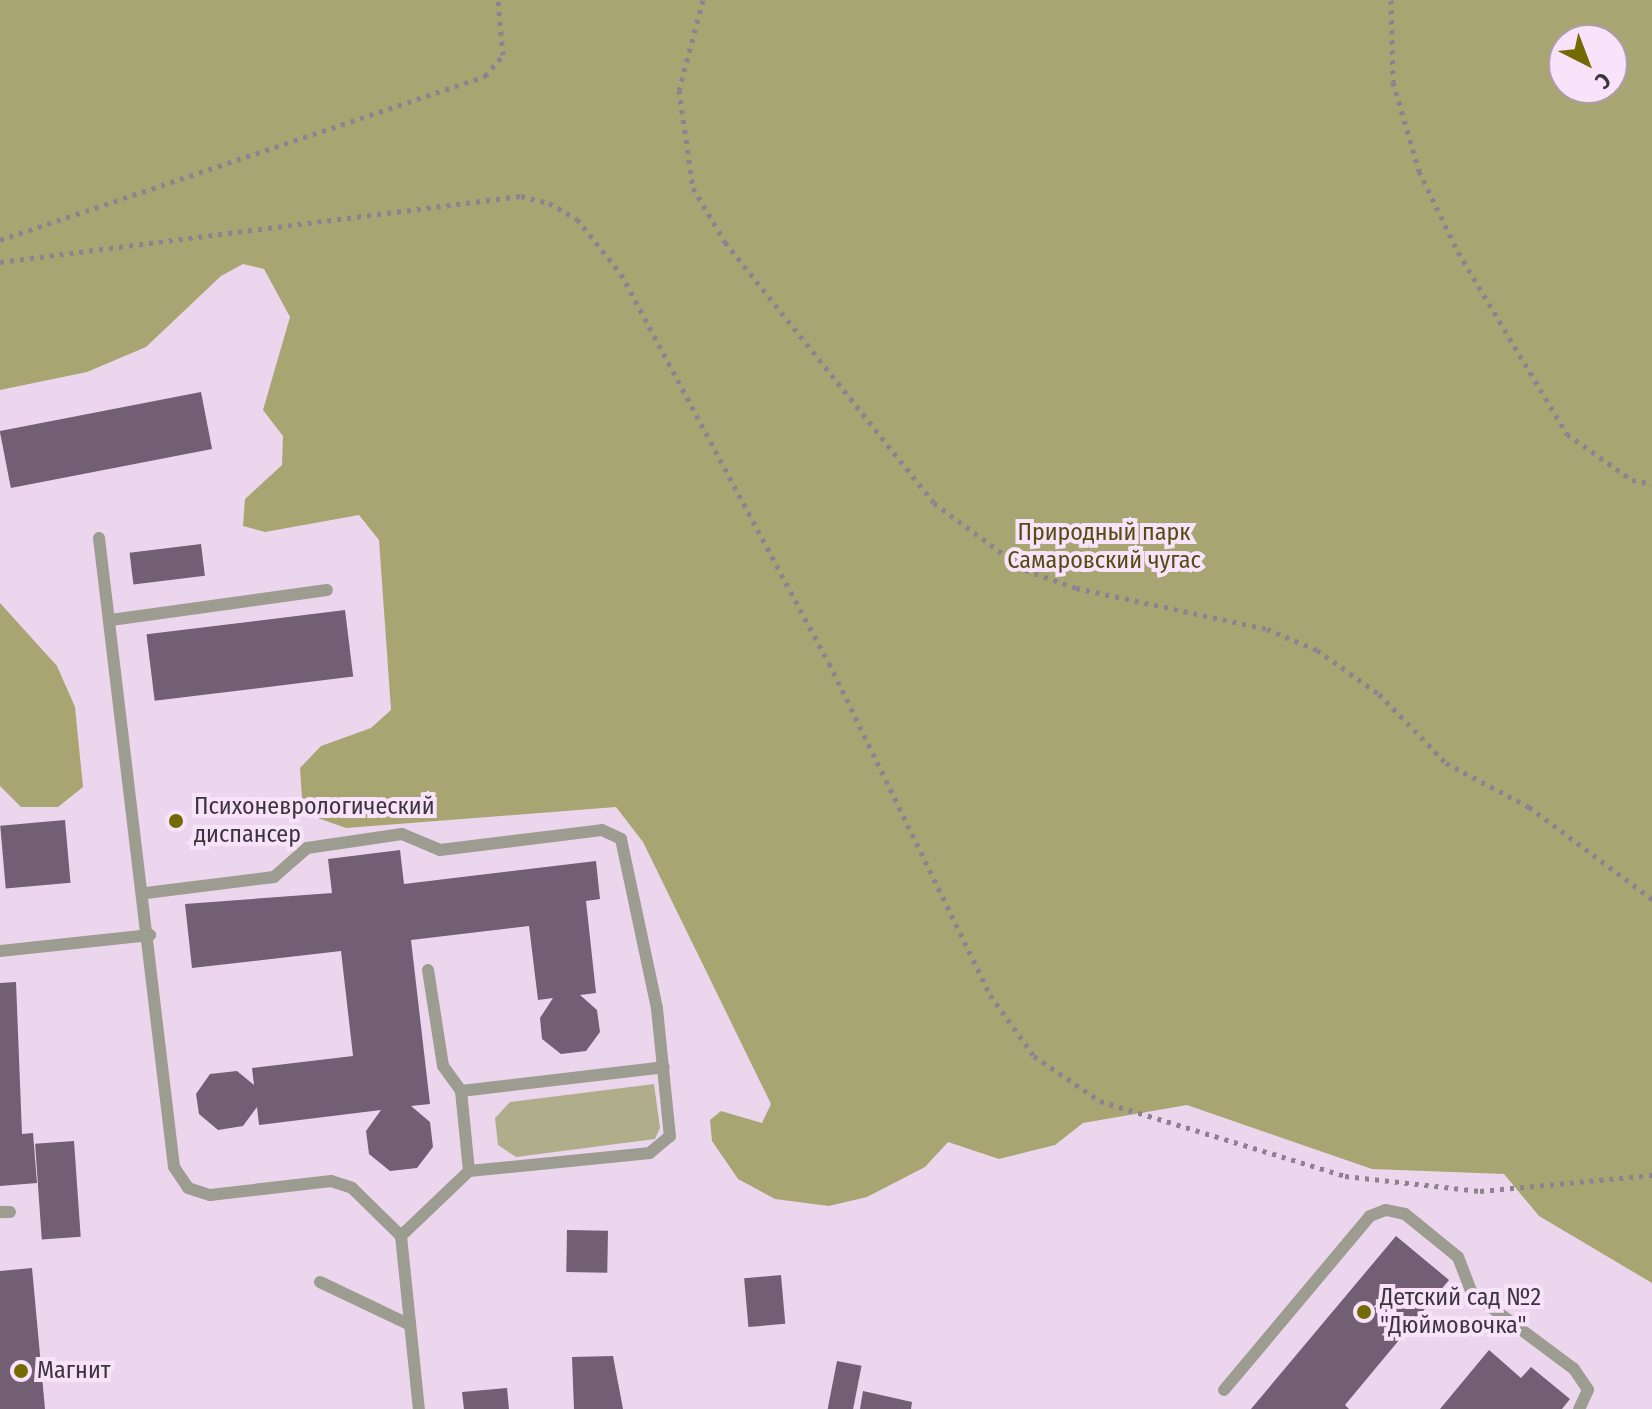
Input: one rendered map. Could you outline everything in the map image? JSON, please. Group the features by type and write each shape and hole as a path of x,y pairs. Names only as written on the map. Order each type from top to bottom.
{"lane":[{"path":"99,538 180,1180 210,1195 331,1181 352,1188 401,1236 419,1409"},
{"path":"111,620 327,590"},
{"path":"146,893 274,877 307,848 402,834 440,850 610,831 623,846 664,1067 671,1126 659,1149 469,1171 401,1236"},
{"path":"0,951 150,935"},
{"path":"428,970 443,1066 461,1091 469,1171"},
{"path":"461,1091 664,1067"},
{"path":"1224,1390 1370,1216 1386,1210 1405,1214 1458,1257 1472,1293 1574,1369 1588,1390 1579,1409"},
{"path":"320,1282 408,1324"}],"path":[{"path":"0,240 485,76 503,55 498,0"},
{"path":"703,0 679,90 693,188 725,242 934,503 1025,570 1267,629 1317,650 1379,694 1446,763 1529,807 1652,899"},
{"path":"1391,0 1393,82 1419,171 1458,252 1567,434 1632,480 1652,484"},
{"path":"0,262 521,196 549,203 577,219 621,274 829,663 990,995 1034,1056 1100,1101 1316,1170 1480,1191 1652,1175"}],"shaded area":[{"path":"654,1084 660,1128 655,1139 516,1157 498,1145 495,1118 510,1102"}],"green space":[{"name":"Природный парк Самаровский чугас","path":"0,0 1652,0 1652,1283 1539,1216 1504,1174 1372,1169 1187,1105 1083,1123 1055,1145 999,1159 948,1142 925,1167 867,1197 829,1206 775,1199 738,1179 712,1141 710,1120 721,1111 762,1123 771,1104 643,842 616,807 346,828 315,817 302,798 300,768 321,746 371,728 391,710 379,540 359,515 265,532 243,526 245,499 282,465 283,436 263,410 290,317 264,269 243,264 221,276 146,347 87,372 0,390"},
{"path":"0,603 57,666 75,707 83,787 58,807 21,807 0,786"}],"building":[{"path":"201,392 212,449 11,488 0,431"},
{"path":"201,544 205,576 133,585 130,553"},
{"path":"345,610 353,677 155,701 146,634"},
{"path":"65,820 70,883 6,888 0,826"},
{"path":"400,850 404,884 596,861 600,899 586,901 596,993 580,995 597,1010 600,1032 586,1051 561,1054 542,1039 540,1018 553,998 538,1000 529,926 411,940 430,1104 411,1106 430,1122 433,1147 417,1168 390,1171 369,1154 366,1131 381,1110 259,1125 257,1107 243,1126 218,1130 199,1114 196,1094 210,1074 237,1071 254,1085 252,1068 353,1056 341,951 192,968 185,904 332,893 328,859"},
{"path":"16,982 22,1134 33,1133 37,1183 0,1186 0,983"},
{"path":"74,1141 81,1237 42,1239 35,1144"},
{"path":"567,1230 608,1231 607,1273 566,1272"},
{"path":"1396,1236 1449,1280 1345,1405 1349,1409 1251,1409"},
{"name":"Магнит","path":"32,1268 45,1409 0,1409 0,1271"},
{"path":"781,1275 785,1324 748,1327 744,1278"},
{"path":"1489,1350 1521,1378 1531,1367 1570,1399 1562,1409 1440,1409"},
{"path":"613,1356 623,1409 574,1409 572,1357"},
{"path":"837,1361 862,1366 853,1409 828,1409"},
{"path":"507,1388 509,1409 464,1409 462,1392"},
{"path":"863,1391 912,1402 911,1409 860,1409"}],"place":[{"name":"Психоневрологический диспансер","path":"176,821"},
{"name":"Детский сад №2 \"Дюймовочка\"","path":"1364,1312"},
{"name":"Магнит","path":"21,1371"}]}
